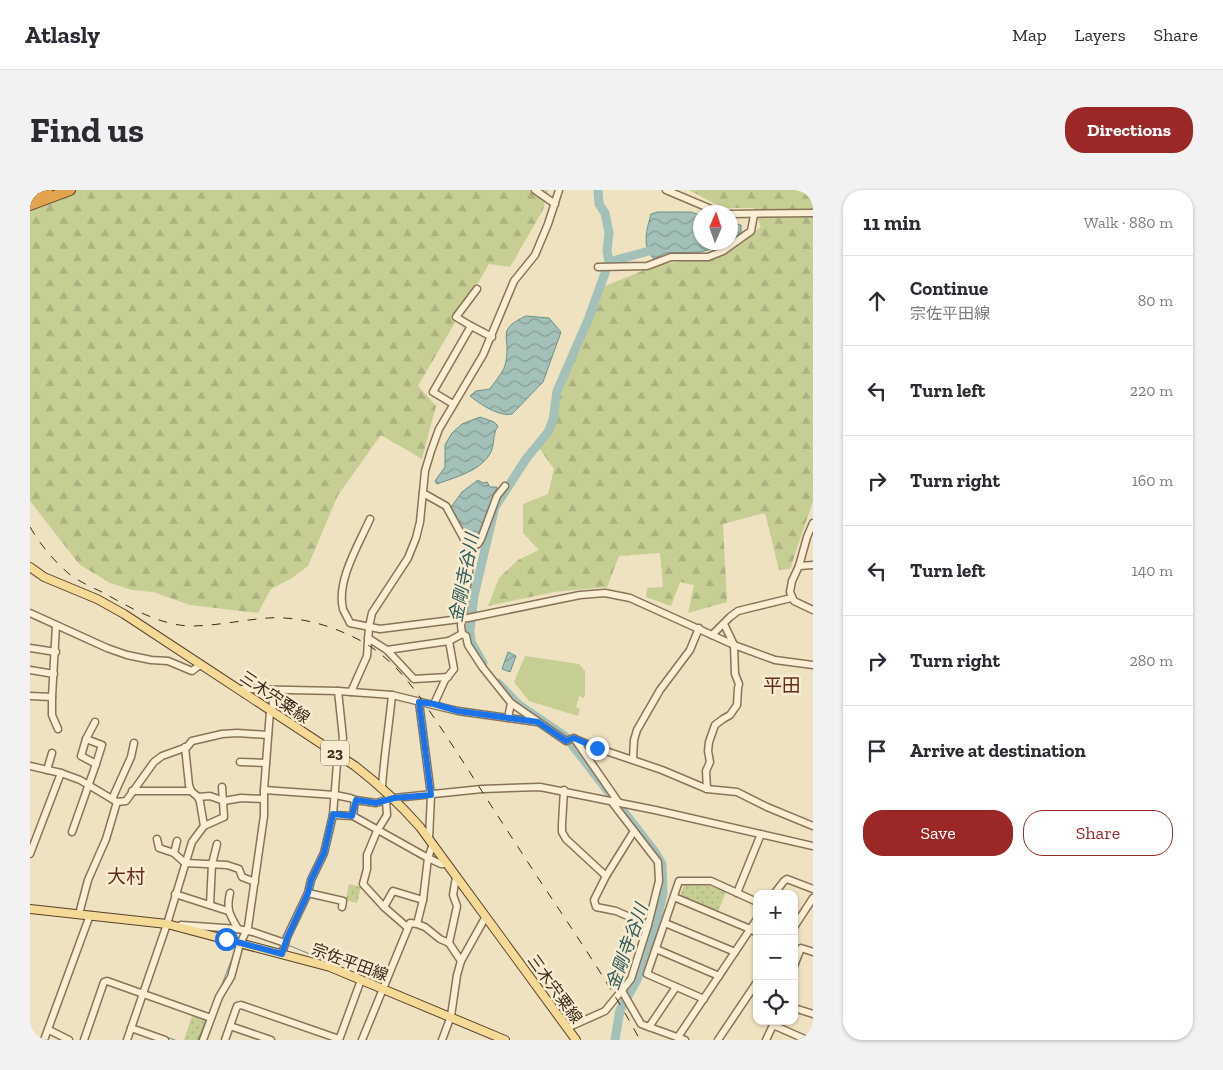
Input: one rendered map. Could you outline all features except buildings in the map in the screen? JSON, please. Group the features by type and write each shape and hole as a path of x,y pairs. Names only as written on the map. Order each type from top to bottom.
{"highway":[{"path":"30,195 47,190"},
{"path":"30,205 70,190"}],"main road":[{"name":"三木宍粟線","path":"30,567 44,577 111,606 239,689 382,787 390,799 431,842 576,1040"},
{"name":"宗佐平田線","path":"30,909 167,924 330,967 505,1040"}],"street":[{"path":"30,195 37,190"},
{"path":"535,190 555,204"},
{"path":"351,692 367,656 372,613 408,558 416,538 425,471 439,428 484,355 514,281 535,255 559,190"},
{"path":"666,190 701,205"},
{"path":"738,214 813,213"},
{"path":"598,267 646,266 671,257 708,257 724,251 751,231 754,215"},
{"path":"477,289 456,317 492,337"},
{"path":"453,404 433,392 471,326"},
{"path":"473,546 478,544 481,539 497,496 505,486"},
{"path":"423,493 446,506 464,540 473,546"},
{"path":"370,520 347,572 343,586 342,603 350,623 380,628 463,619 580,595 605,593 630,598 734,645 775,660 813,665"},
{"path":"813,523 799,566 792,580 790,592 791,598 794,601 813,610"},
{"path":"462,634 473,546"},
{"path":"799,566 813,565"},
{"path":"712,634 738,611 791,598"},
{"path":"30,612 128,655 151,660 168,661 192,670 200,665"},
{"path":"707,789 706,771 710,762 709,742 715,725 722,718 730,715 737,705 739,684 735,674 734,645 724,624"},
{"path":"56,625 52,715 58,729"},
{"path":"633,759 634,740 646,712 690,650 699,628"},
{"path":"387,650 449,640 462,634"},
{"path":"462,634 466,636 468,645 483,668 511,702 566,741 574,738 597,748 633,759 707,789 737,792 813,826"},
{"path":"368,638 387,650 414,679 448,677"},
{"path":"434,704 445,680 454,669 449,640"},
{"path":"30,648 56,652"},
{"path":"30,670 54,674"},
{"path":"239,689 338,691 392,695 458,711 538,722"},
{"path":"203,1040 219,998 233,970 240,944 246,931 264,816 268,736 274,690"},
{"path":"282,954 285,943 308,893 311,880 324,853 333,814 338,756 343,738 338,691"},
{"path":"382,787 392,695"},
{"path":"30,696 52,697"},
{"path":"417,924 423,900 431,842 431,795 419,702"},
{"path":"508,718 511,702"},
{"path":"96,722 86,739 81,756 96,764"},
{"path":"30,766 61,772 89,785 115,801 126,801 154,762 196,740 237,732 268,736"},
{"path":"574,738 619,803"},
{"path":"72,832 102,745 86,739"},
{"path":"79,914 88,880 106,839 115,801 134,743"},
{"path":"185,747 189,785 191,791 198,797 204,826"},
{"path":"47,770 52,753"},
{"path":"240,762 266,763"},
{"path":"30,854 61,772"},
{"path":"264,790 334,795 376,803 390,799 515,786 540,787 564,790 813,846"},
{"path":"127,1040 167,924 192,842 204,826 224,817 222,787"},
{"path":"564,790 562,832 606,876"},
{"path":"132,791 191,791"},
{"path":"198,797 210,796 224,801 241,798 264,799"},
{"path":"390,799 387,815 377,831 367,854 367,869 363,884 384,907 407,927"},
{"path":"352,816 356,800"},
{"path":"567,1028 605,1011 631,979 648,925 659,881 658,862 610,801"},
{"path":"333,814 352,816 428,858 441,864 447,864"},
{"path":"30,826 39,829"},
{"path":"634,832 606,876 594,900 596,907 616,911 648,925"},
{"path":"736,893 761,834"},
{"path":"157,839 159,848 174,853 185,863 228,865 239,869 242,877 255,882"},
{"path":"174,853 177,841"},
{"path":"210,905 212,864 217,844"},
{"path":"449,943 457,906 453,895 456,877"},
{"path":"777,890 787,879 813,889"},
{"path":"704,999 647,974 680,881 711,881 753,900"},
{"path":"384,907 393,891 423,900"},
{"path":"230,893 228,910 238,929"},
{"path":"308,893 343,901 342,907"},
{"path":"175,894 228,910"},
{"path":"674,897 753,931"},
{"path":"798,921 813,898"},
{"path":"44,1040 90,915"},
{"path":"442,1040 451,1016 461,961 485,918"},
{"path":"362,1040 410,923 425,928 449,943 461,961"},
{"path":"665,923 735,952"},
{"path":"167,924 238,929 285,943"},
{"path":"622,992 641,1024 682,1038 704,999 735,952 753,932"},
{"path":"798,946 813,952"},
{"path":"656,949 719,976"},
{"path":"225,1040 237,1006 241,1005 339,1040 361,980"},
{"path":"84,1040 104,982 107,981 211,1018"},
{"path":"649,1027 676,987"},
{"path":"718,1040 753,992"},
{"path":"798,1009 813,1014"},
{"path":"766,1040 772,1025"},
{"path":"777,1025 808,1040"},
{"path":"230,1026 271,1040"},
{"path":"131,1028 165,1040"},
{"path":"49,1030 70,1040"}],"green space":[{"path":"30,190 548,190 543,210 510,267 489,264 418,386 436,406 422,459 381,435 338,495 308,566 292,578 271,589 258,613 190,605 153,592 132,590 110,583 79,564 30,501"},
{"path":"689,190 813,190 813,501 790,569 779,570 765,513 723,524 727,602 688,613 694,585 680,582 671,606 646,597 647,588 663,587 660,553 619,556 607,587 554,592 488,606 499,578 518,560 539,550 523,533 523,504 548,494 554,469 539,448 555,424 560,391 593,318 605,286 657,265 722,255 729,250 738,250 738,244 761,227 754,208 738,208 738,205 717,205"},
{"path":"525,656 579,664 585,671 585,694 584,698 579,696 576,707 580,709 578,716 529,701 514,682"},
{"path":"349,884 361,887 357,903 346,900"},
{"path":"684,885 710,886 726,892 717,914 680,897"},
{"path":"192,1016 207,1021 203,1040 184,1040"}],"water":[{"path":"658,212 693,213 693,250 707,250 665,253 654,259 647,249 646,243 651,214"},
{"path":"738,224 741,225 741,233 738,235"},
{"path":"526,316 549,318 561,332 543,382 512,414 501,414 484,406 470,396 476,391 490,389 500,376 506,361 507,330 510,325"},
{"path":"480,417 494,422 498,426 495,431 493,447 487,459 475,469 437,484 435,481 445,467 445,445 452,433 462,424"},
{"path":"478,480 483,483 487,482 490,487 497,487 477,539 473,543 463,534 451,507 462,492"},
{"path":"508,652 516,656 510,672 502,669"}],"waterway":[{"name":"金剛寺谷川","path":"483,663 471,642 470,630 474,596 495,507 526,459 548,432 553,420 557,391 588,320 609,262 607,251 609,233 605,213 599,204 598,190"},
{"path":"609,262 649,251"},
{"name":"金剛寺谷川","path":"498,683 519,705 566,737 655,852 662,864 663,894 653,935 637,980 620,1010 615,1040"},
{"path":"252,936 258,937"},
{"path":"288,945 322,959"},
{"path":"219,992 235,951"},
{"path":"209,1015 212,1007"},
{"path":"198,1040 207,1018"},
{"path":"136,1026 175,1040"}],"railway":[{"path":"30,527 47,552 72,576 156,619 190,626 268,618 305,620 352,636 388,660 428,708 596,966 640,1040"}],"district":[{"name":"平田","path":"782,685"},
{"name":"大村","path":"126,876"}],"route":[{"path":"226,939 282,954 287,938 308,893 311,880 318,869 324,853 330,819 333,814 352,816 356,800 376,803 394,798 431,795 419,702 458,711 538,722 566,741 574,738 597,748"}]}
